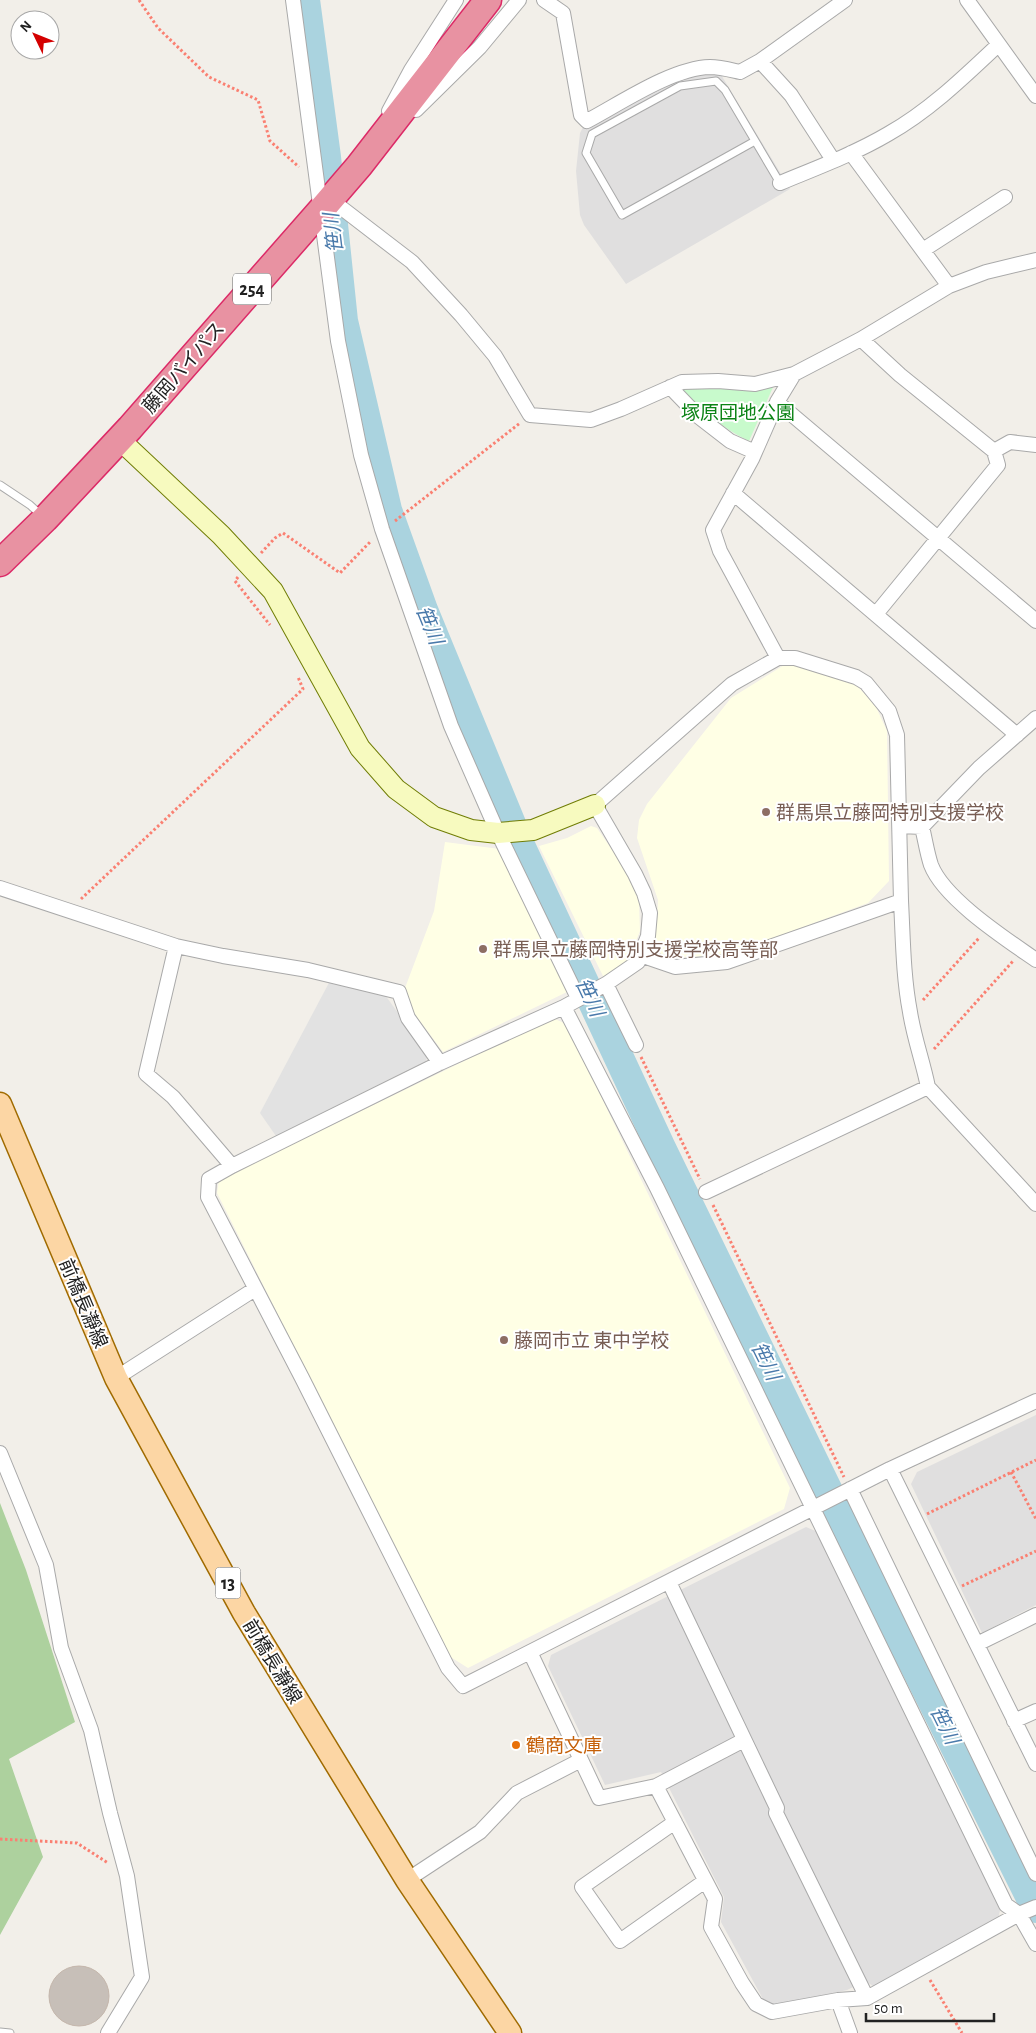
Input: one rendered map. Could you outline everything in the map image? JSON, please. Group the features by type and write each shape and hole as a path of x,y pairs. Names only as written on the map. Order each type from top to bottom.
{"highway":[{"name":"藤岡バイパス","path":"0,563 45,519 118,439 326,204 488,0"}],"main road":[{"name":"前橋長瀞線","path":"0,1104 116,1378 244,1613 407,1880 510,2033"}],"street":[{"path":"293,0 317,176 326,204 338,341 361,455 382,529 451,726 499,833 578,998"},
{"path":"358,166 411,70 456,0"},
{"path":"358,166 480,47 519,0"},
{"path":"544,0 563,13 581,115 587,121 658,82 697,68 712,67 740,72 760,61 845,0"},
{"path":"967,0 1036,96"},
{"path":"780,183 851,153 889,134 922,112 962,79 998,45"},
{"path":"760,61 791,95 833,160"},
{"path":"851,153 950,286"},
{"path":"923,250 1005,198"},
{"path":"326,204 412,262 461,315 495,356 530,415 591,420 682,382 718,380 754,384 794,374 861,339 950,286 986,272 1036,260"},
{"path":"861,339 900,375 994,451 998,465 876,614"},
{"path":"778,658 720,551 713,530 755,452 777,402 794,374"},
{"path":"670,387 699,417 722,435 730,441 755,452"},
{"path":"777,402 1036,621"},
{"path":"118,439 221,535 272,591 360,748 396,789 434,817 472,830 499,833 533,830 595,805 732,684 778,658 795,658 856,677 866,683 889,711 897,735 903,964 910,1014 928,1087 1036,1204"},
{"path":"994,451 1010,442 1036,445"},
{"path":"733,494 1017,734"},
{"path":"900,826 922,827 979,768 1036,718"},
{"path":"595,805 636,874 650,913 648,936 638,962 606,984 564,1007 440,1063 209,1179 208,1197 307,1387 448,1668 463,1686 890,1469 1036,1401"},
{"path":"922,827 932,866 946,888 990,926 1036,960"},
{"path":"0,888 176,946 308,970 399,992 408,1018 440,1063"},
{"path":"640,955 675,967 727,962 901,901"},
{"path":"176,946 146,1074 173,1098 232,1166"},
{"path":"606,984 636,1045"},
{"path":"564,1007 819,1506 1006,1905 1027,1910"},
{"path":"706,1192 928,1087"},
{"path":"116,1378 255,1289"},
{"path":"0,1453 46,1566 61,1648 92,1730 110,1813 127,1876 142,1976 109,2031"},
{"path":"890,1469 1036,1764"},
{"path":"847,1491 1036,1874"},
{"path":"669,1582 777,1808 776,1813 780,1822 867,1998"},
{"path":"977,1644 1036,1615"},
{"path":"530,1652 599,1798 656,1786 744,1740"},
{"path":"1014,1722 1036,1711"},
{"path":"407,1880 480,1832 517,1793 581,1760"},
{"path":"656,1786 715,1899 711,1927 756,2004 772,2012 838,2000 867,1998 1027,1910"},
{"path":"675,1822 582,1887 620,1942 705,1881"},
{"path":"1027,1910 1036,1944"},
{"path":"838,2000 850,2033"}],"lane":[{"path":"755,141 622,215 586,152 592,134 672,90 680,86 716,81 725,90 780,183"},
{"path":"0,484 30,505 45,519"},
{"path":"0,2032 10,2033"}],"path":[{"path":"139,0 158,28 209,77 258,100 270,141 308,174 317,176"},
{"path":"400,517 530,415"},
{"path":"271,628 235,581 275,538 284,533 340,573 382,529"},
{"path":"68,911 303,689 295,670"},
{"path":"910,1014 990,926"},
{"path":"923,1061 1022,950"},
{"path":"636,1045 847,1491"},
{"path":"916,1520 1036,1460"},
{"path":"1011,1472 1036,1519"},
{"path":"952,1592 1036,1551"},
{"path":"0,1839 76,1843 127,1876"},
{"path":"922,1967 962,2033"}],"shaded area":[{"path":"699,71 720,73 790,189 626,284 584,225 580,215 576,171 580,133 583,127 654,89"},
{"name":"群馬県立藤岡特別支援学校","path":"789,662 854,682 876,707 887,731 889,881 868,903 727,955 682,957 659,954 653,946 658,900 637,838 639,820 647,804 731,698"},
{"path":"591,826 597,828 632,879 639,902 640,931 628,961 604,978 539,846 567,838"},
{"name":"群馬県立藤岡特別支援学校高等部","path":"445,842 500,849 567,992 443,1052 414,1013 405,988 434,911"},
{"path":"331,979 385,995 428,1054 426,1061 276,1136 260,1113"},
{"name":"藤岡市立 東中学校","path":"553,1018 566,1024 790,1488 784,1509 468,1668 449,1656 217,1193 219,1180"},
{"path":"1036,1415 1036,1605 982,1633 911,1484 917,1472"},
{"path":"806,1527 818,1532 923,1746 1000,1910 998,1920 874,1987 866,1981 847,1990 772,2007 764,2001 721,1922 724,1897 661,1772 605,1785 548,1666 551,1655"}],"green space":[{"name":"塚原団地公園","path":"774,385 749,441 713,418 681,388 709,386 747,391 761,389"},
{"path":"0,1503 26,1570 75,1722 9,1759 43,1857 0,1935"}],"building":[{"path":"73,1966 85,1966 96,1971 104,1979 109,1990 107,2008 96,2021 85,2026 73,2026 62,2021 54,2013 49,2002 49,1990 54,1979 62,1971"}],"waterway":[{"name":"笹川","path":"305,0 326,157 343,321 387,510 423,610 518,841 661,1148 844,1524 1036,1908"}],"place":[{"name":"群馬県立藤岡特別支援学校","path":"766,812"},
{"name":"群馬県立藤岡特別支援学校高等部","path":"483,949"},
{"name":"藤岡市立 東中学校","path":"504,1340"},
{"name":"鶴商文庫","path":"516,1745"}]}
